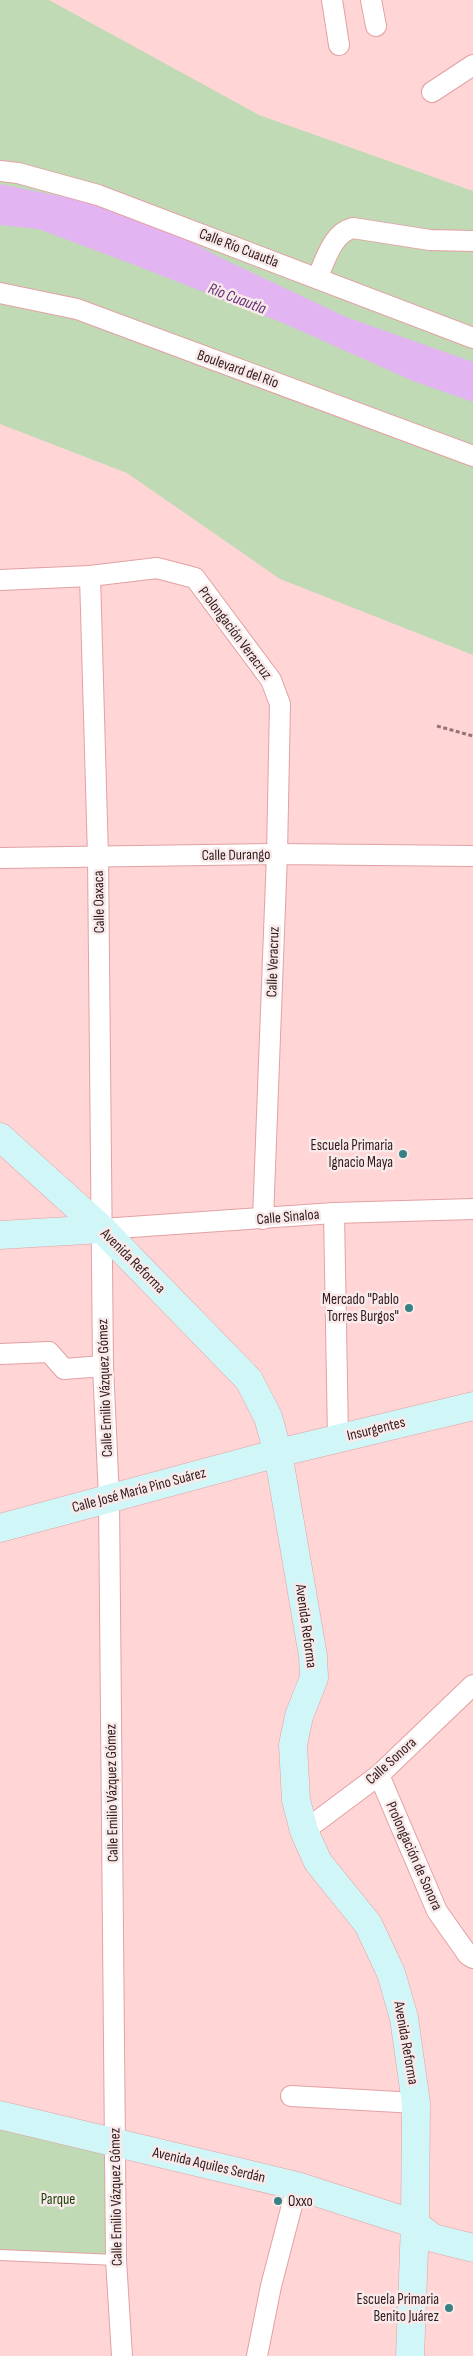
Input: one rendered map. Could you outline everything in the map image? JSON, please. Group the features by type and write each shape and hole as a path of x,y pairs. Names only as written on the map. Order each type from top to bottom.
{"street":[{"path":"332,0 339,45"},
{"path":"371,0 376,26"},
{"path":"432,92 473,65"},
{"name":"Calle Río Cuautla","path":"0,171 18,173 98,195 473,338"},
{"path":"317,278 338,235 344,230 353,228 430,240 473,241"},
{"name":"Boulevard del Río","path":"0,293 77,309 473,456"},
{"name":"Prolongación Veracruz","path":"0,580 90,576 157,568 194,578 272,680 280,704"},
{"name":"Calle Oaxaca","path":"90,576 98,857 102,1229"},
{"name":"Calle Veracruz","path":"263,1219 277,854 280,704"},
{"name":"Calle Durango","path":"0,858 277,854 473,856"},
{"name":"Avenida Reforma","path":"0,1137 102,1229 249,1380 268,1417 278,1453 313,1656 314,1678 300,1716 293,1745 296,1800 304,1831 318,1862 368,1924 392,1973 404,2018 416,2103 415,2224 410,2356"},
{"name":"Calle Sinaloa","path":"102,1229 334,1213 473,1209"},
{"path":"334,1213 338,1438"},
{"path":"0,1236 102,1229"},
{"name":"Calle Emilio Vázquez Gómez","path":"102,1229 103,1366 109,1498 116,2260 122,2356"},
{"path":"0,1354 49,1352 64,1369 103,1366"},
{"name":"Insurgentes","path":"278,1453 473,1406"},
{"name":"Calle José María Pino Suárez","path":"0,1528 278,1453"},
{"name":"Calle Sonora","path":"304,1831 379,1775 473,1685"},
{"name":"Prolongación de Sonora","path":"379,1775 437,1911 468,1955 473,1958"},
{"path":"291,2096 416,2103"},
{"name":"Avenida Aquiles Serdán","path":"0,2115 297,2186 415,2224"},
{"path":"257,2356 271,2286 297,2186"},
{"path":"415,2224 438,2220 473,2228"},
{"path":"415,2224 433,2238 473,2248"}],"lane":[{"path":"0,2255 116,2260"}],"path":[{"path":"437,726 473,736"}],"green space":[{"path":"0,0 49,0 259,115 473,191 473,655 280,579 127,473 0,424"},
{"name":"Parque","path":"0,2115 115,2142 116,2260 0,2255"}],"water":[{"name":"Rio Cuautla","path":"0,184 84,201 148,218 215,255 346,317 473,362 473,402 413,381 283,323 132,264 38,229 0,225"}],"place":[{"name":"Escuela Primaria Ignacio Maya","path":"403,1154"},
{"name":"Mercado \"Pablo Torres Burgos\"","path":"409,1308"},
{"name":"Oxxo","path":"278,2201"},
{"name":"Escuela Primaria Benito Juárez","path":"449,2308"}]}
